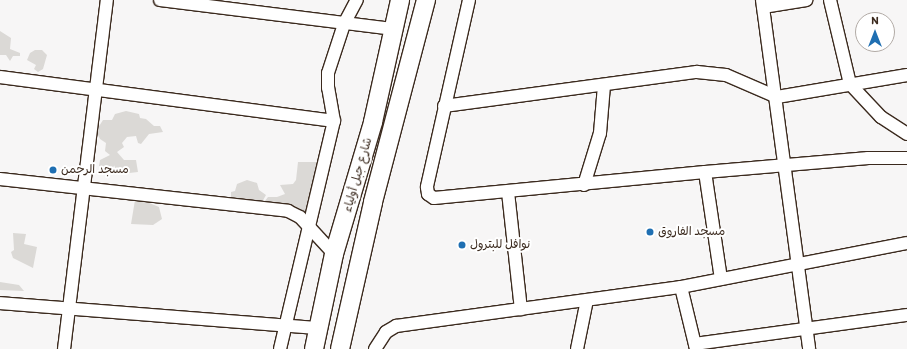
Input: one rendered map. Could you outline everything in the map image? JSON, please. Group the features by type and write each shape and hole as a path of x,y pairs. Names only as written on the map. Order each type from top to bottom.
{"main road":[{"name":"شارع جبل أولياء","path":"314,349 320,328 334,254 373,122 392,29 400,0"},
{"name":"شارع جبل أولياء","path":"340,349 373,202 426,0"}],"street":[{"path":"64,349 107,0"},
{"path":"160,0 392,29"},
{"path":"280,349 334,121 327,80 344,24 358,0"},
{"path":"469,0 426,187 428,194 434,198 784,165 907,158"},
{"path":"806,0 763,4 777,97 784,165 799,264 809,349"},
{"path":"830,0 850,84 881,116 907,134"},
{"path":"444,106 697,72 726,75 777,97 907,75"},
{"path":"0,78 97,89 334,121"},
{"path":"584,185 600,133 604,85"},
{"path":"705,172 721,279"},
{"path":"0,179 84,187 288,212 300,217 308,228 334,254"},
{"path":"508,192 521,309"},
{"path":"375,349 386,332 396,326 681,287 907,243"},
{"path":"681,287 696,347 907,315"},
{"path":"577,349 587,300"},
{"path":"0,303 68,307 320,328"}],"shaded area":[{"path":"0,31 11,38 10,49 20,53 20,56 13,56 10,61 6,55 0,55"},
{"path":"35,50 42,50 47,55 43,69 38,72 34,69 36,65 27,60 30,53"},
{"path":"126,111 139,114 140,118 146,119 154,126 160,126 163,132 149,134 141,144 138,143 136,136 127,137 122,143 124,147 117,152 124,160 136,160 138,172 112,175 107,172 110,170 109,168 99,166 100,160 110,155 105,151 106,143 100,139 96,131 103,120 112,120 115,114"},
{"path":"320,159 309,212 261,206 268,197 277,197 285,194 280,185 293,184 296,180 298,162 317,162"},
{"path":"247,180 257,183 259,190 266,195 261,204 231,199 231,192 235,191 237,184"},
{"path":"145,198 147,202 159,207 162,219 153,225 131,224 135,200"},
{"path":"13,233 26,234 24,244 37,247 33,268 13,258 11,252 14,250"},
{"path":"0,282 19,285 24,291 0,290"}],"place":[{"name":"مسجد الرحمن","path":"53,170"},
{"name":"مسجد الفاروق","path":"650,232"},
{"name":"نوافل للبترول","path":"462,245"}]}
